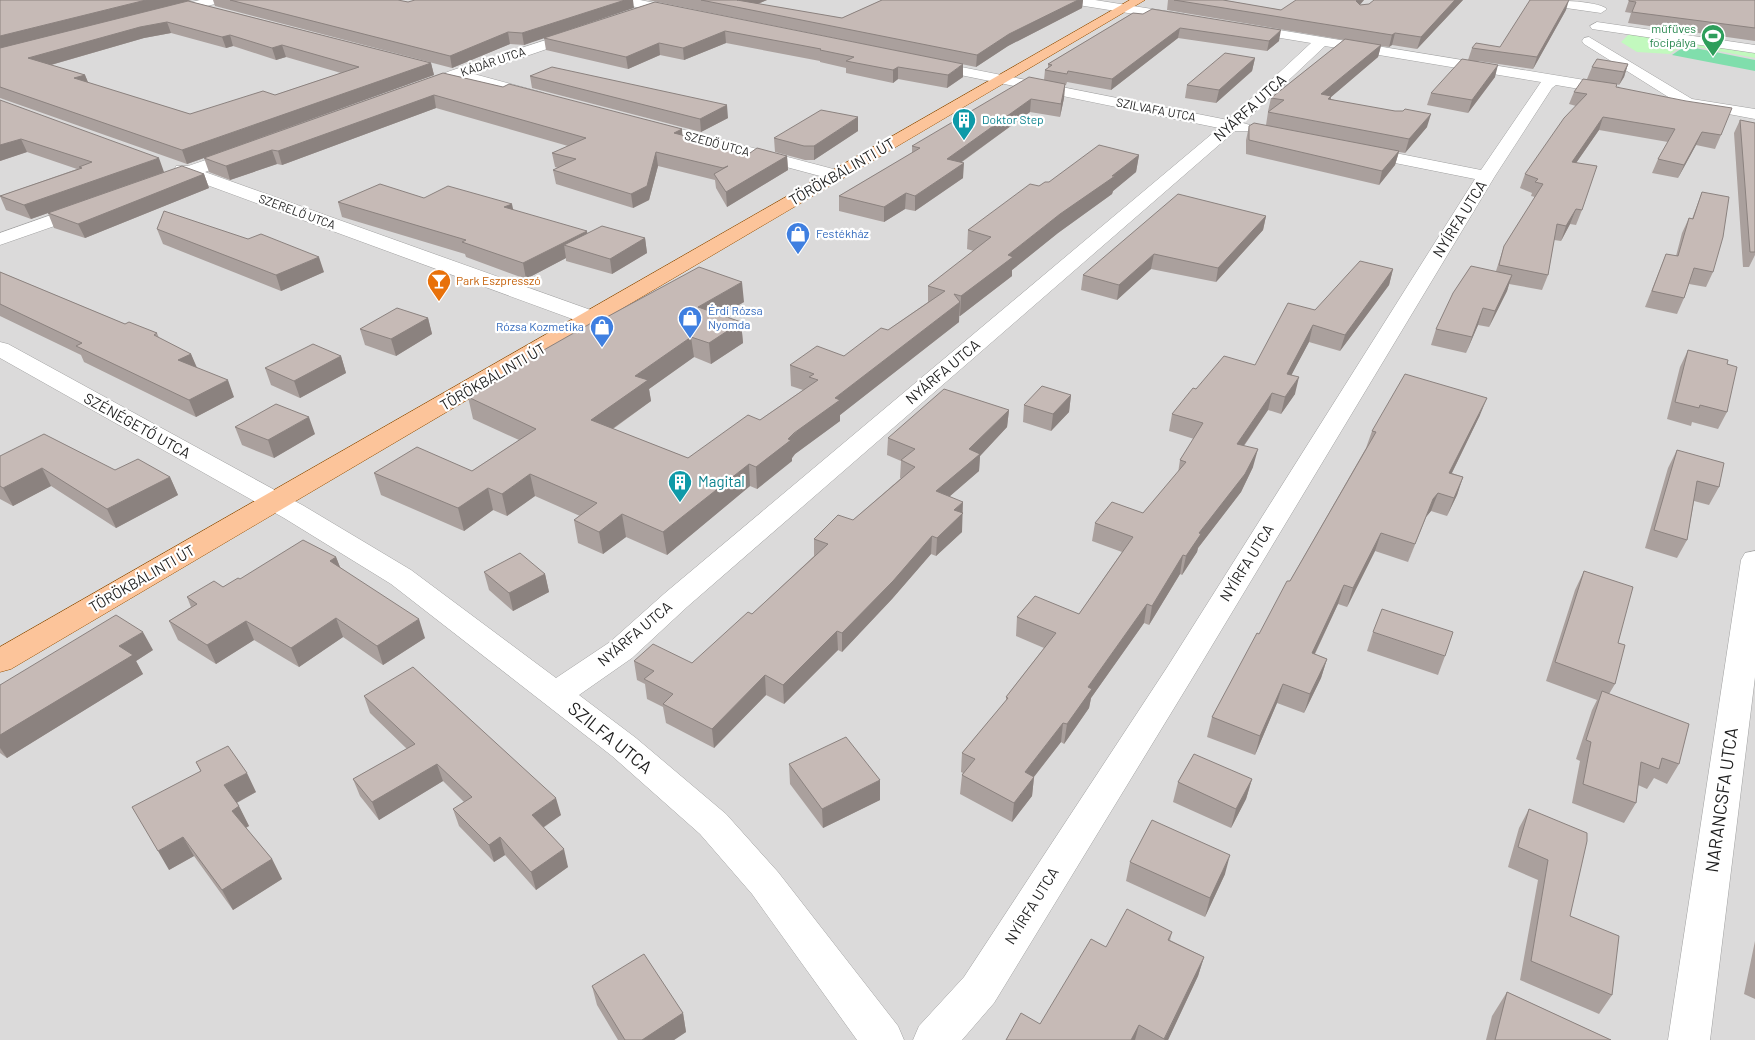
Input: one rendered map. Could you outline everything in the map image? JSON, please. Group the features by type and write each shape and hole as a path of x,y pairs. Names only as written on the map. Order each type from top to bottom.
{"main road":[{"name":"TÖRÖKBÁLINTI ÚT","path":"0,661 594,319 835,175 1132,4"}],"street":[{"path":"621,0 694,15"},
{"path":"629,16 676,0"},
{"path":"1072,0 1132,4 1197,20"},
{"path":"1538,0 1602,4 1598,26 1589,41 1574,52"},
{"path":"149,17 192,6 218,7"},
{"path":"1226,25 1629,93"},
{"path":"1598,26 1755,48"},
{"name":"KÁDÁR UTCA","path":"402,94 592,29"},
{"name":"NYÁRFA UTCA","path":"556,695 621,650 676,600 1231,126 1323,40"},
{"path":"1589,41 1686,102"},
{"name":"SZILVAFA UTCA","path":"913,61 1261,132"},
{"path":"432,68 553,100"},
{"name":"NYÍRFA UTCA","path":"934,1040 979,990 1179,674 1486,176 1546,85 1552,80"},
{"path":"1648,96 1755,114"},
{"name":"SZEDŐ UTCA","path":"630,120 835,175"},
{"path":"141,189 253,149"},
{"path":"1349,149 1486,176"},
{"name":"SZERELŐ UTCA","path":"162,163 594,319"},
{"path":"0,239 104,203"},
{"name":"SZÉNÉGETŐ UTCA","path":"0,350 275,502"},
{"name":"SZILFA UTCA","path":"275,502 401,577 624,747 713,824 765,882 883,1040"},
{"name":"NARANCSFA UTCA","path":"1689,1040 1755,560"}],"shaded area":[{"path":"0,0 1755,0 1755,1040 0,1040"}],"green space":[{"path":"1630,33 1688,42 1670,54 1637,52 1621,42"},
{"path":"1693,42 1755,52 1755,58 1687,45"},
{"name":"műfüves focipálya","path":"1685,46 1755,60 1755,71 1672,55"}],"building":[{"path":"0,0 146,0 0,36"},
{"path":"230,0 398,0 408,2 415,0 625,0 522,33 508,32 450,56"},
{"path":"701,0 737,0 842,18 882,0 1078,0 1009,34 977,55"},
{"path":"1174,0 1223,0 1281,10 1296,0 1357,0 1360,5 1369,4 1374,0 1455,0 1421,37 1395,33 1392,35"},
{"path":"1530,0 1569,0 1537,57 1472,48 1476,43 1500,47"},
{"path":"1629,0 1755,0 1755,28 1632,12 1636,2"},
{"path":"188,1 431,63 182,150 0,87 0,48","holes":["167,22 222,37 230,35 272,48 282,45 359,67 275,95 263,91 190,114 74,78 85,75 28,58 140,27"]},
{"path":"655,2 963,64 948,75 898,67 893,70 846,61 854,57 821,49 725,31 683,48 659,43 626,57 544,38"},
{"path":"1152,9 1281,30 1269,41 1180,28 1112,79 1068,71 1067,74 1045,70 1052,65 1048,64 1133,13 1143,14"},
{"path":"1345,39 1381,45 1321,94 1331,96 1328,99 1395,111 1403,111 1405,109 1431,114 1409,139 1268,112 1284,100 1271,98"},
{"path":"1225,53 1255,58 1219,90 1187,85"},
{"path":"1462,59 1498,65 1472,100 1431,93"},
{"path":"1597,59 1628,64 1624,72 1592,67"},
{"path":"552,67 727,105 700,119 530,76"},
{"path":"443,73 503,87 509,84 682,129 674,133 750,153 757,148 787,156 726,192 714,174 728,166 723,168 656,152 647,186 631,194 553,170 576,159 552,153 586,138 434,95 278,151 272,150 226,166 204,158"},
{"path":"1029,77 1065,84 1061,104 1031,99 947,159 964,163 915,196 906,193 884,207 839,196 920,148 912,146"},
{"path":"1583,79 1617,84 1616,87 1686,101 1732,108 1721,135 1702,132 1684,165 1658,159 1675,129 1603,117 1572,162 1597,166 1582,210 1576,209 1566,226 1557,224 1548,275 1499,265 1504,246 1543,184 1535,182 1538,179 1525,174 1564,118 1587,94 1574,92"},
{"path":"0,100 159,158 24,205 0,196 82,168 79,167 92,162 21,139 0,145"},
{"path":"821,110 858,117 814,146 804,146 774,138"},
{"path":"1740,120 1755,123 1755,252 1750,252"},
{"path":"1254,123 1399,151 1382,171 1249,140 1249,126"},
{"path":"1099,145 1139,155 1112,176 1115,176 1060,214 1008,255 1013,257 961,296 954,294 960,302 835,398 840,400 794,433 788,439 791,440 756,467 749,464 663,532 622,514 599,532 574,520 597,503 530,474 502,494 488,488 458,508 374,473 417,447 472,471 536,429 468,397 510,374 505,372 602,317 605,318 699,267 742,282 698,307 741,322 709,343 691,337 635,376 648,380 591,420 688,458 748,415 760,420 818,380 809,377 814,374 790,365 817,346 844,356 881,328 888,330 945,291 928,286 991,237 968,230 1030,184 1039,186 1049,182"},
{"path":"182,166 204,174 78,224 48,213"},
{"path":"380,184 424,198 448,186 512,204 504,207 587,231 523,263 462,242 466,240 338,202"},
{"path":"1702,192 1729,197 1723,237 1713,272 1694,268 1684,298 1652,291 1666,254 1678,256 1689,218 1693,219"},
{"path":"1178,194 1266,216 1218,268 1154,254 1119,285 1083,275"},
{"path":"164,211 248,239 261,234 319,257 276,275 157,229"},
{"path":"602,226 645,238 610,259 564,245"},
{"path":"1360,261 1393,269 1345,335 1313,325 1287,374 1299,377 1285,397 1272,393 1237,444 1258,449 1245,474 1199,533 1201,534 1186,556 1183,555 1152,606 1147,604 1088,687 1092,689 1067,724 1063,723 1025,772 1034,777 1014,803 962,775 975,759 962,753 1008,698 1006,697 1056,633 1017,617 1035,596 1079,614 1133,537 1095,523 1112,502 1143,513 1186,462 1180,460 1203,423 1172,414 1193,388 1196,389 1224,356 1255,365 1288,303 1315,310"},
{"path":"1471,266 1512,275 1495,311 1483,308 1472,337 1436,329 1453,293"},
{"path":"0,272 125,324 129,322 157,333 154,335 191,354 178,360 228,380 189,400 76,346 82,343 0,304"},
{"path":"397,308 428,318 391,339 360,329"},
{"path":"313,344 341,356 294,381 265,368"},
{"path":"1688,350 1728,360 1727,364 1737,367 1727,412 1700,405 1699,408 1675,402"},
{"path":"1405,374 1487,398 1449,473 1463,477 1454,498 1438,493 1433,499 1415,544 1381,533 1353,588 1344,585 1312,653 1327,659 1310,694 1283,684 1260,736 1212,717 1257,633 1259,634 1287,581 1290,581 1376,432 1372,431"},
{"path":"1042,386 1071,395 1053,414 1024,405"},
{"path":"944,389 1009,410 969,449 980,454 936,491 963,502 954,510 963,513 937,538 932,536 893,581 842,633 837,631 783,685 765,675 712,729 663,704 673,694 644,679 654,671 634,661 653,644 692,663 748,612 752,614 828,544 814,539 838,515 853,520 915,467 901,460 915,449 888,438"},
{"path":"276,404 309,417 268,440 235,427"},
{"path":"44,434 115,470 138,459 170,477 107,509 42,468 3,488 0,486 0,456"},
{"path":"1677,450 1724,463 1719,487 1697,481 1687,540 1654,530"},
{"path":"303,540 336,557 330,561 419,619 377,646 336,618 291,648 246,621 207,645 169,621 197,604 187,597 214,581 223,587 238,578 240,579"},
{"path":"520,553 545,574 509,593 484,572"},
{"path":"1584,571 1633,587 1618,643 1625,645 1615,684 1555,662"},
{"path":"1382,609 1453,632 1445,656 1373,632"},
{"path":"116,615 143,632 119,646 133,655 0,735 0,685"},
{"path":"413,667 556,798 532,815 564,849 531,872 500,837 489,845 453,809 472,797 437,764 372,802 353,779 415,744 364,696"},
{"path":"1602,691 1689,724 1679,764 1662,758 1659,769 1641,762 1636,803 1583,784 1591,742 1586,740"},
{"path":"846,737 880,780 822,809 789,764"},
{"path":"228,746 247,773 224,785 239,806 232,811 272,859 222,890 183,837 158,851 132,807 201,771 196,762"},
{"path":"1194,754 1252,779 1236,809 1178,782"},
{"path":"1529,809 1587,833 1587,841 1570,916 1619,936 1612,995 1531,961 1548,860 1518,847"},
{"path":"1152,820 1230,855 1210,898 1130,862"},
{"path":"1127,909 1172,932 1168,940 1204,957 1164,1039 1139,1025 1131,1040 1006,1040 1021,1013 1040,1024 1091,939 1106,947"},
{"path":"644,954 683,1013 642,1040 625,1040 592,986"},
{"path":"1507,992 1611,1040 1495,1040"}],"place":[{"name":"műfüves focipálya","path":"1713,57"},
{"name":"Doktor Step","path":"964,141"},
{"name":"Festékház","path":"798,255"},
{"name":"Park Eszpresszó","path":"439,302"},
{"name":"Érdi Rózsa Nyomda","path":"690,339"},
{"name":"Rózsa Kozmetika","path":"602,348"},
{"name":"Magital","path":"680,503"}]}
